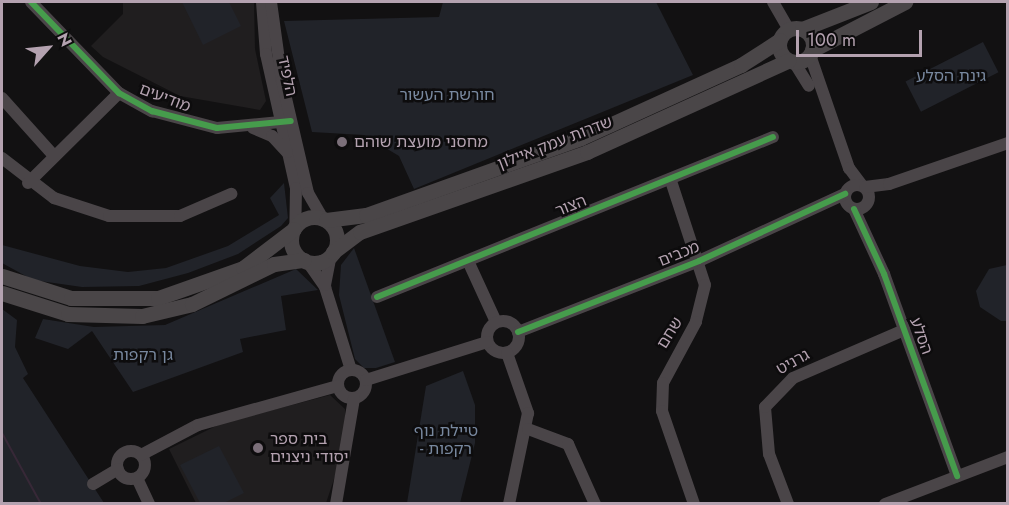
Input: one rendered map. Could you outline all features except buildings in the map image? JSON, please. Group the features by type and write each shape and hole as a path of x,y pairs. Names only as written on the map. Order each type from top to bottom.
{"main road":[{"name":"שדרות עמק איילון","path":"324,219 366,215 581,138 741,65 790,33 870,2"},
{"path":"791,61 790,33 811,37 811,52 905,2"},
{"name":"שדרות עמק איילון","path":"332,253 360,232 587,152 811,52"},
{"path":"2,276 70,298 158,298 243,268 308,218 324,219 336,232 332,253 305,260 282,261 192,304 142,315 68,314 2,293"},
{"path":"295,228 293,248 305,260"}],"street":[{"name":"מודיעים","path":"31,2 119,93 188,122 251,128 286,122"},
{"name":"הלפיד","path":"262,2 266,54 309,193 324,219"},
{"name":"הלפיד","path":"271,2 275,53 289,157 298,198 295,228"},
{"path":"773,2 790,33"},
{"name":"הסלע","path":"811,52 852,175 866,193 874,249"},
{"name":"הסלע","path":"791,61 807,80 848,200 874,249 957,476"},
{"path":"28,183 119,93"},
{"path":"2,98 54,156"},
{"path":"251,128 272,136 289,157"},
{"name":"הצור","path":"377,297 671,181 773,137"},
{"path":"848,200 1008,143"},
{"path":"2,158 28,183 86,210 138,219 180,216 231,194"},
{"name":"שחם","path":"671,181 699,261 705,300 672,358 662,411 694,504"},
{"path":"848,200 866,193"},
{"name":"מכבים","path":"518,332 848,200"},
{"path":"325,286 332,253"},
{"path":"305,260 325,286 351,370 366,380"},
{"path":"366,380 487,342 496,322 468,261"},
{"path":"496,322 507,321 518,332 518,342 507,353"},
{"name":"גרניט","path":"788,504 769,454 765,407 793,378 904,330"},
{"path":"487,342 495,351 507,353"},
{"path":"507,353 525,400 528,429 509,504"},
{"path":"338,386 342,374 351,370"},
{"path":"336,504 354,399 366,390 366,380"},
{"path":"338,386 354,399"},
{"path":"93,484 118,469 124,452 141,455 198,426 338,386"},
{"path":"528,429 568,444 596,504"},
{"path":"137,478 146,467 141,455"},
{"path":"885,504 1008,458"},
{"path":"118,469 126,478 137,478"},
{"path":"137,478 149,504"}],"shaded area":[{"path":"123,2 254,2 255,49 266,101 260,110 180,96 103,57 91,46 123,14"},
{"name":"בית ספר יסודי ניצנים","path":"330,395 345,409 345,446 326,503 196,503 169,449 220,424"}],"green space":[{"path":"182,2 229,2 241,26 203,45"},
{"name":"חורשת העשור","path":"443,2 656,2 693,75 414,189 399,156 364,135 312,132 284,21 439,17"},
{"name":"גינת הסלע","path":"983,42 998,72 921,112 905,81"},
{"path":"284,183 288,218 281,226 238,254 188,273 139,286 82,287 33,280 2,263 2,245 80,266 128,272 166,268 228,246 279,215 270,198"},
{"path":"354,248 395,362 376,368 364,368 355,359 339,295 341,265"},
{"path":"1007,265 1007,321 1001,321 980,307 976,291 989,269"},
{"name":"גן רקפות","path":"296,269 318,290 281,296 286,330 240,339 243,352 133,392 92,331 68,349 35,338 43,319 94,327 165,325"},
{"path":"2,309 17,320 15,347 28,374 23,378 104,503 2,503"},
{"name":"טיילת נוף - רקפות","path":"463,371 475,405 475,443 460,503 407,503 426,386"},
{"path":"219,446 244,493 224,503 200,503 180,465"}],"waterway":[{"path":"2,433 41,504"}],"cycle path":[{"path":"31,2 119,93 152,111 217,128 291,121"},
{"path":"377,297 773,137"},
{"path":"518,332 699,261 845,194"},
{"path":"854,209 884,274 957,476"}],"place":[{"name":"מחסני מועצת שוהם","path":"342,142"},
{"name":"בית ספר יסודי ניצנים","path":"258,448"}]}
